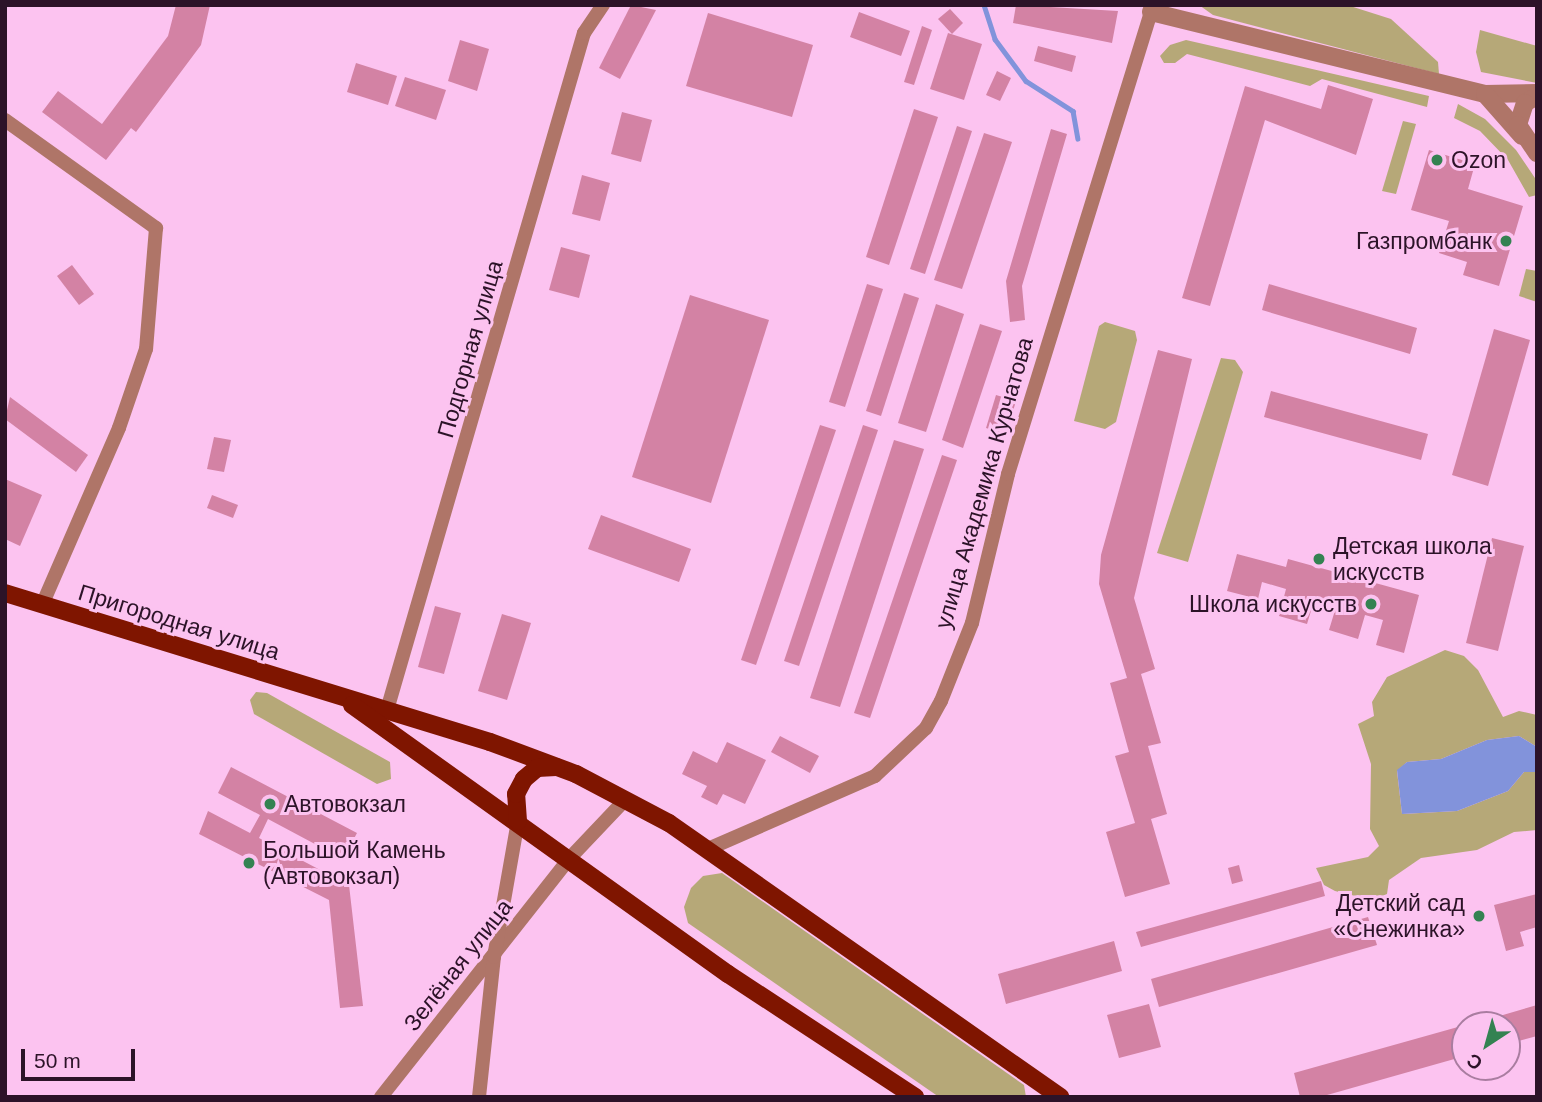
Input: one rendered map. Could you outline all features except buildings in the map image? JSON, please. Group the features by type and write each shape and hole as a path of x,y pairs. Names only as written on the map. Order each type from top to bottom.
{"main road":[{"name":"Пригородная улица","path":"5,593 387,710 559,767 625,800 708,849 1041,1089 1061,1097"},
{"path":"338,696 518,821 728,974 818,1036 915,1097"},
{"path":"518,821 516,794 524,779 537,768 559,767"}],"street":[{"name":"Подгорная улица","path":"387,710 583,33 603,5"},
{"path":"1152,9 1485,94 1537,95"},
{"name":"улица Академика Курчатова","path":"708,849 875,776 926,728 941,701 972,623 1008,474 1152,9"},
{"path":"1485,94 1531,146"},
{"path":"1531,146 1520,113 1537,95"},
{"path":"5,120 156,228 146,349 119,429 42,605"},
{"name":"Зелёная улица","path":"381,1097 568,860 625,800"},
{"path":"479,1097 494,957 518,821"}],"shaded area":[{"path":"1199,5 1347,5 1391,19 1438,62 1439,74 1213,15"},
{"path":"1480,30 1537,46 1537,83 1481,72 1476,52"},
{"path":"1186,40 1429,96 1427,107 1322,79 1310,86 1187,54 1175,63 1164,63 1160,56 1170,45"},
{"path":"1458,104 1485,119 1516,150 1537,181 1537,195 1529,197 1508,160 1480,131 1454,118"},
{"path":"1403,121 1416,124 1396,194 1382,191"},
{"path":"1526,269 1537,271 1537,302 1519,296"},
{"path":"1105,322 1135,331 1137,340 1116,422 1105,429 1074,421 1099,326"},
{"path":"1221,358 1235,360 1243,372 1188,562 1157,553"},
{"path":"1445,650 1464,656 1478,670 1503,717 1519,711 1537,715 1537,747 1519,736 1487,740 1441,759 1407,762 1397,771 1402,814 1457,811 1508,791 1524,772 1537,772 1537,830 1514,832 1477,850 1421,858 1389,880 1387,894 1372,900 1335,891 1324,885 1316,868 1368,857 1379,846 1370,829 1371,764 1358,724 1374,716 1372,702 1387,677"},
{"path":"256,692 267,693 390,762 391,779 377,784 254,714 250,700"},
{"path":"722,873 1024,1085 1026,1097 939,1097 688,923 684,907 691,888 703,876"}],"water":[{"path":"1519,736 1537,747 1537,772 1524,772 1508,791 1457,811 1402,814 1397,770 1407,762 1441,759 1487,740"}],"waterway":[{"path":"984,5 995,39 1026,81 1073,111 1078,139"}],"place":[{"name":"Ozon","path":"1437,160"},
{"name":"Газпромбанк","path":"1506,241"},
{"name":"Детская школа искусств","path":"1319,559"},
{"name":"Школа искусств","path":"1371,604"},
{"name":"Автовокзал","path":"270,804"},
{"name":"Большой Камень (Автовокзал)","path":"249,863"},
{"name":"Детский сад «Снежинка»","path":"1479,916"}]}
